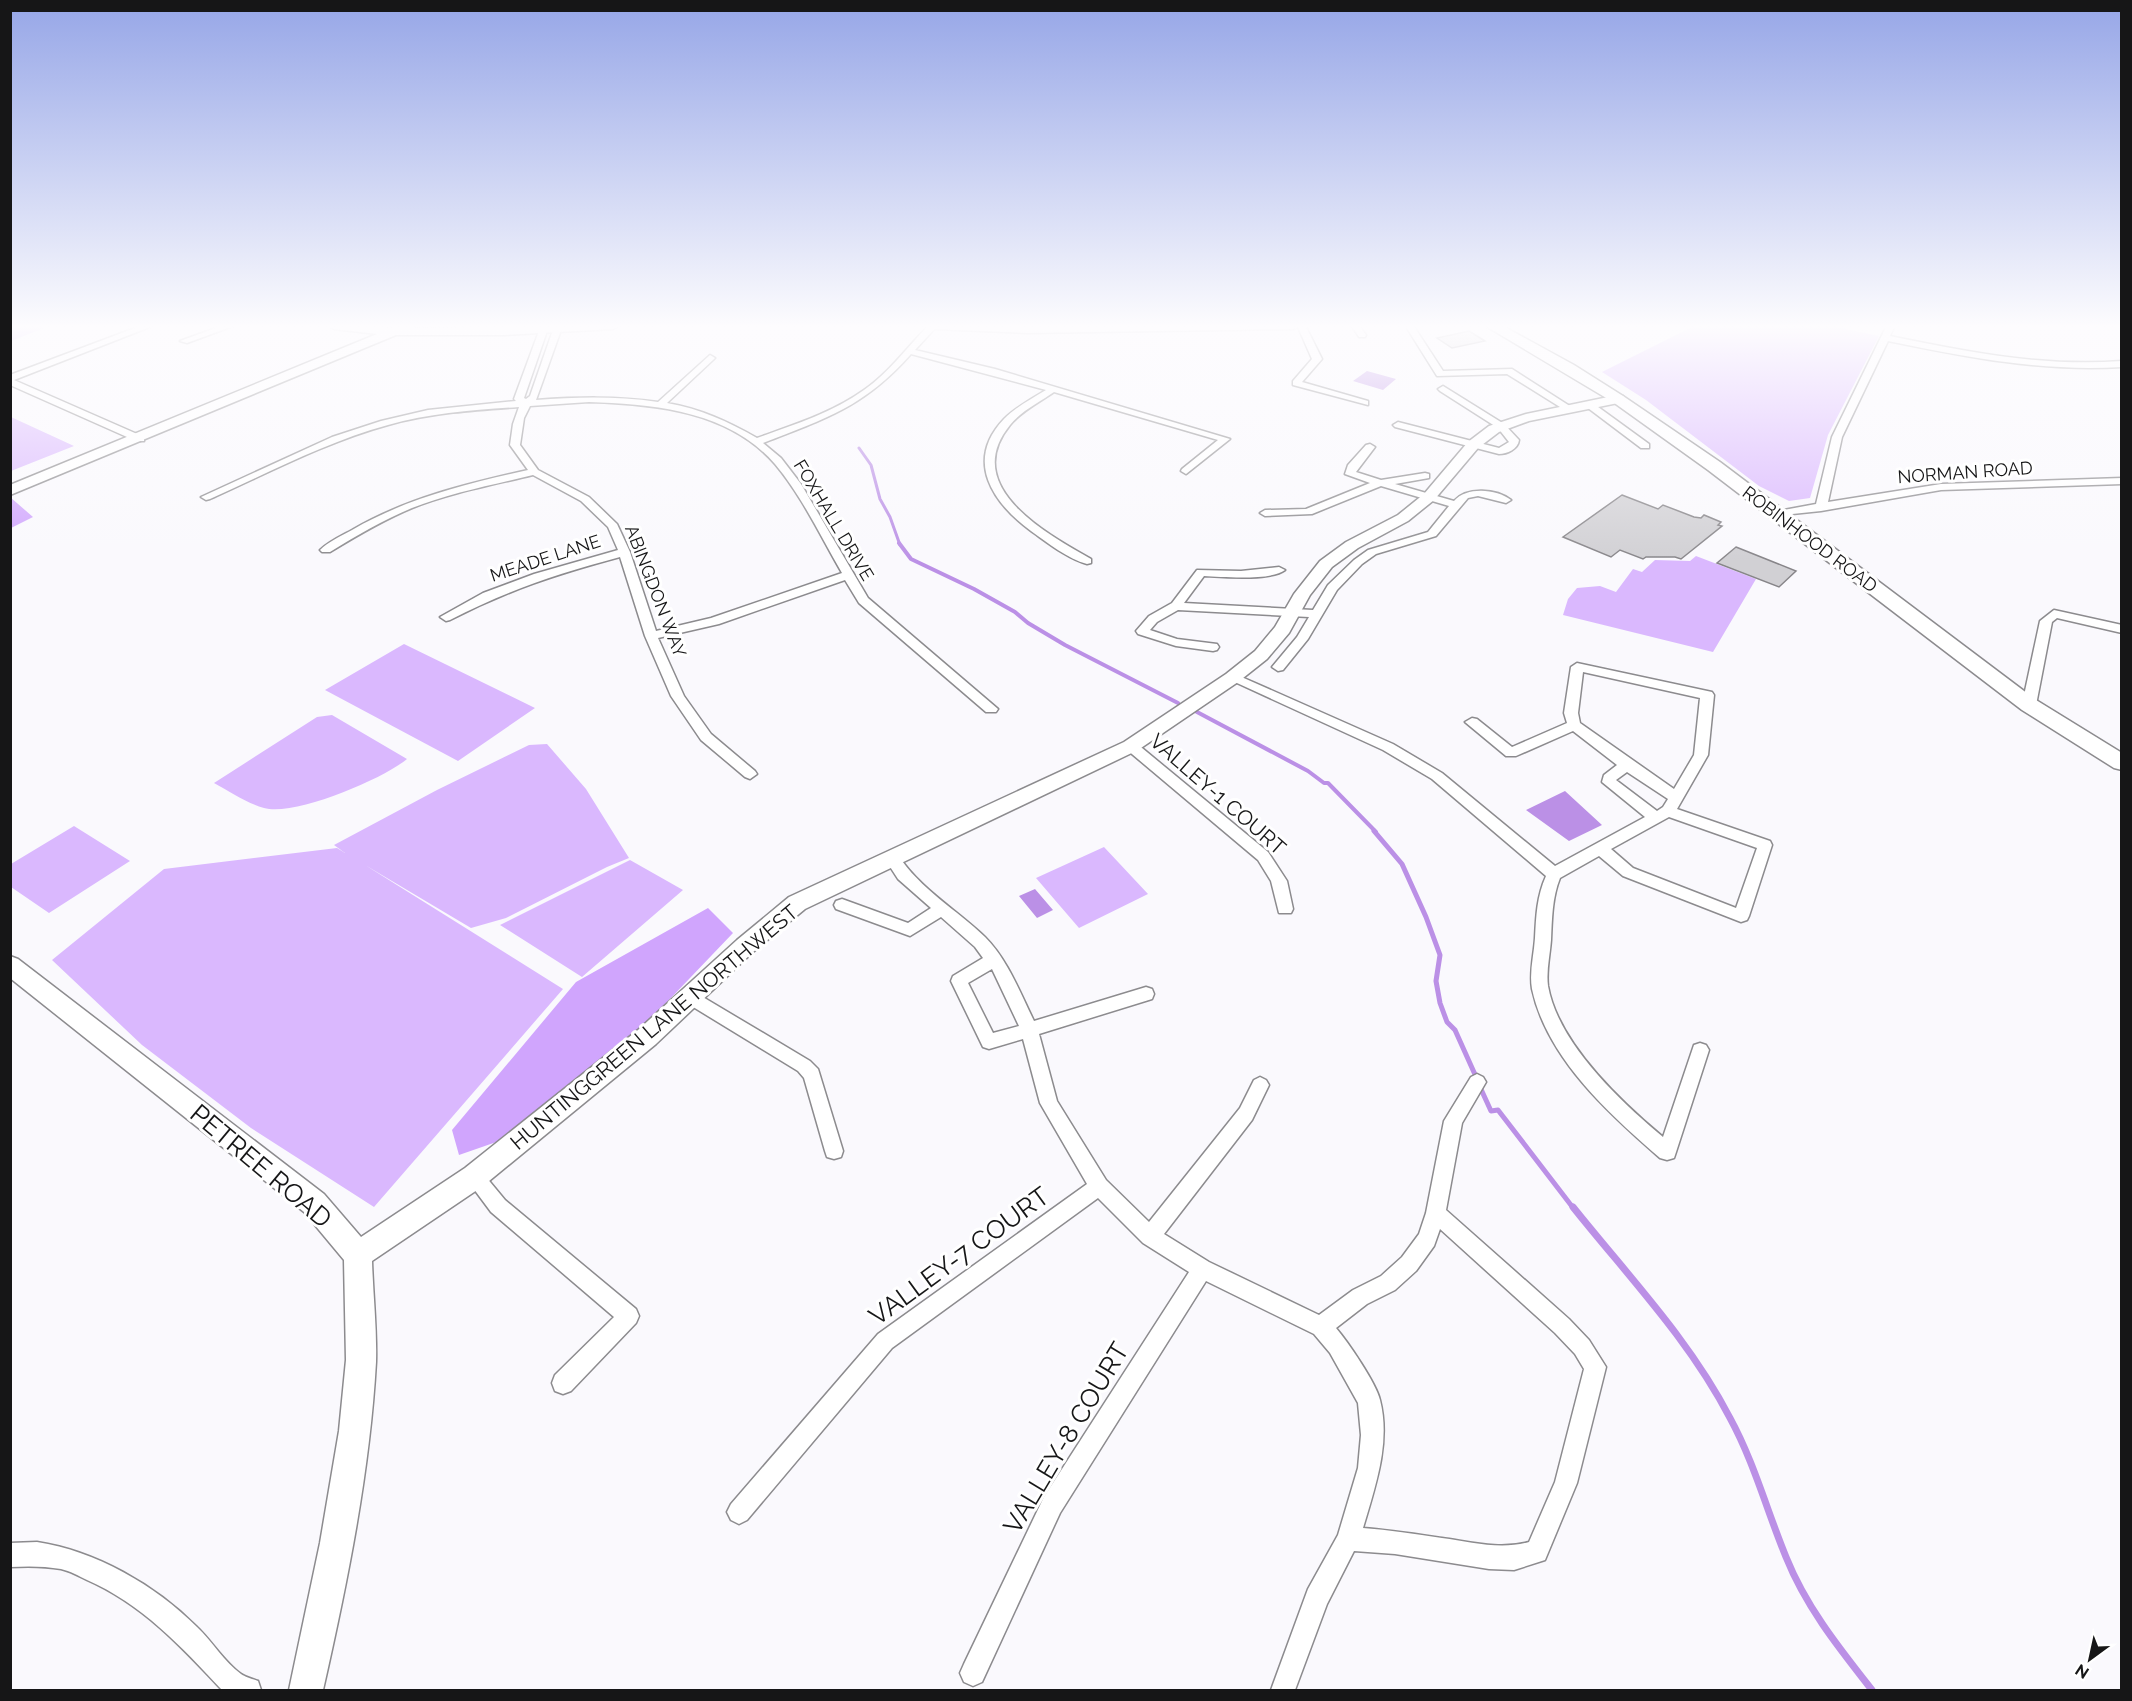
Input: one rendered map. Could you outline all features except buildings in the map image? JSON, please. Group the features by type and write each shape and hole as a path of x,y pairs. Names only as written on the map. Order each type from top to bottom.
{"main road":[{"name":"ROBINHOOD ROAD","path":"1625,404 1777,514 2029,705 2121,763"}],"street":[{"path":"65,404 140,439"},
{"path":"10,491 222,404"},
{"name":"FOXHALL DRIVE","path":"206,497 336,439 384,423 428,413 512,404"},
{"name":"ABINGDON WAY","path":"524,404 518,420 515,445 534,472 585,499 613,526 624,552 651,636 678,696 706,737 750,774"},
{"name":"FOXHALL DRIVE","path":"663,404 691,410 720,421 756,442 777,460 796,484 862,600 991,709"},
{"path":"756,442 844,404"},
{"path":"1032,404 1005,424 990,450 988,467 994,487 1005,502 1044,536 1087,561"},
{"path":"1106,404 1225,439 1186,471"},
{"path":"1398,425 1504,451 1514,440 1501,426 1467,404"},
{"path":"1562,404 1571,410"},
{"name":"HUNTINGGREEN LANE NORTHWEST","path":"358,1255 474,1177 647,1037 745,946 797,903 1131,746 1232,678 1261,655 1283,629 1308,586 1326,564 1352,545 1403,518 1429,497 1473,445 1501,426 1526,418 1597,404"},
{"path":"1821,507 1837,437 1853,404"},
{"path":"1591,406 1645,446"},
{"path":"1370,447 1352,467 1350,474 1456,505"},
{"path":"326,550 361,529 407,507 457,490 534,472"},
{"path":"1265,513 1308,512 1380,483 1425,476"},
{"name":"NORMAN ROAD","path":"1777,514 1941,487 2121,481"},
{"path":"1278,667 1302,639 1332,588 1358,562 1372,552 1432,534 1456,505 1470,493 1488,494 1506,500"},
{"name":"MEADE LANE","path":"446,617 487,596 538,576 624,552"},
{"path":"1213,647 1181,644 1142,631 1153,619 1176,606 1201,572 1241,574 1279,570"},
{"path":"651,636 715,621 848,575"},
{"path":"1176,606 1317,614"},
{"path":"2029,705 2046,621 2054,614 2121,629"},
{"path":"1667,809 1627,765 1574,724 1571,713 1577,667 1707,695 1701,755 1667,809 1554,873 1545,893 1540,987 1554,1025 1579,1064 1634,1125 1667,1152 1700,1050"},
{"path":"1232,678 1388,747 1427,770 1554,873"},
{"path":"1472,722 1511,753 1574,724"},
{"name":"VALLEY-1 COURT","path":"1131,746 1263,856 1275,870 1282,884 1285,909"},
{"path":"1600,848 1628,872 1742,916 1765,845 1667,809 1609,782 1609,778 1627,765"},
{"path":"893,859 903,875 981,943 994,960 1030,1031 1049,1103 1099,1186 1150,1236 1202,1269 1321,1327 1337,1346 1369,1400 1372,1435 1370,1468 1348,1539 1317,1598 1283,1690"},
{"path":"842,905 910,930 942,909"},
{"path":"994,960 959,981 989,1042 1146,994"},
{"name":"PETREE ROAD","path":"10,965 314,1203 358,1255"},
{"path":"691,997 804,1066 812,1074 834,1151"},
{"path":"1321,1327 1360,1297 1388,1283 1409,1264 1427,1239 1436,1213 1452,1121 1477,1082"},
{"path":"1150,1236 1246,1114 1260,1085"},
{"path":"474,1177 498,1206 629,1316 563,1383"},
{"name":"VALLEY-7 COURT","path":"739,1512 885,1341 1099,1186"},
{"path":"1348,1539 1395,1542 1489,1557 1514,1558 1526,1555 1537,1552 1566,1483 1595,1367 1582,1347 1562,1326 1436,1213"},
{"path":"306,1690 336,1542 354,1431 361,1360 358,1255"},
{"name":"VALLEY-8 COURT","path":"973,1673 1052,1505 1202,1269"},
{"path":"10,1555 37,1554 64,1558 108,1577 148,1602 187,1634 233,1684 249,1690"}],"shaded area":[{"path":"1652,404 1844,404 1828,435 1810,498 1789,501 1759,486"},
{"path":"11,417 74,446 11,471"},
{"path":"10,497 33,517 11,528 10,528"},
{"path":"1696,556 1756,579 1713,652 1563,615 1568,599 1577,588 1600,586 1616,592 1633,569 1642,572 1655,560 1690,561"},
{"path":"404,644 535,708 458,761 325,690"},
{"path":"332,715 407,759 359,786 296,807 264,808 214,783 317,717"},
{"path":"547,744 586,789 629,858 506,918 471,928 365,865 563,989 374,1207 251,1128 142,1045 52,960 164,869 337,848 345,853 334,845 437,790 529,745"},
{"path":"1565,791 1602,825 1569,841 1526,810"},
{"path":"74,826 130,861 49,913 11,887 11,864"},
{"path":"1104,847 1148,894 1079,928 1036,878"},
{"path":"630,860 683,890 582,977 500,925"},
{"path":"1035,889 1053,910 1037,918 1019,896"},
{"path":"708,908 733,933 647,1023 505,1139 459,1155 452,1130 576,982"}],"waterway":[{"path":"859,448 871,465 880,499 890,517 900,544"},
{"path":"900,544 911,559 974,589 1015,612 1028,623 1065,645 1178,703"},
{"path":"1197,712 1308,771 1324,783 1328,783 1376,832"},
{"path":"1374,831 1402,864 1426,917 1440,955 1436,981 1440,1003 1447,1022 1455,1030 1477,1079"},
{"path":"1480,1087 1491,1111 1498,1110 1574,1209"},
{"path":"1573,1207 1657,1309 1714,1389 1739,1435 1786,1557 1803,1593 1836,1643 1872,1690"}]}
